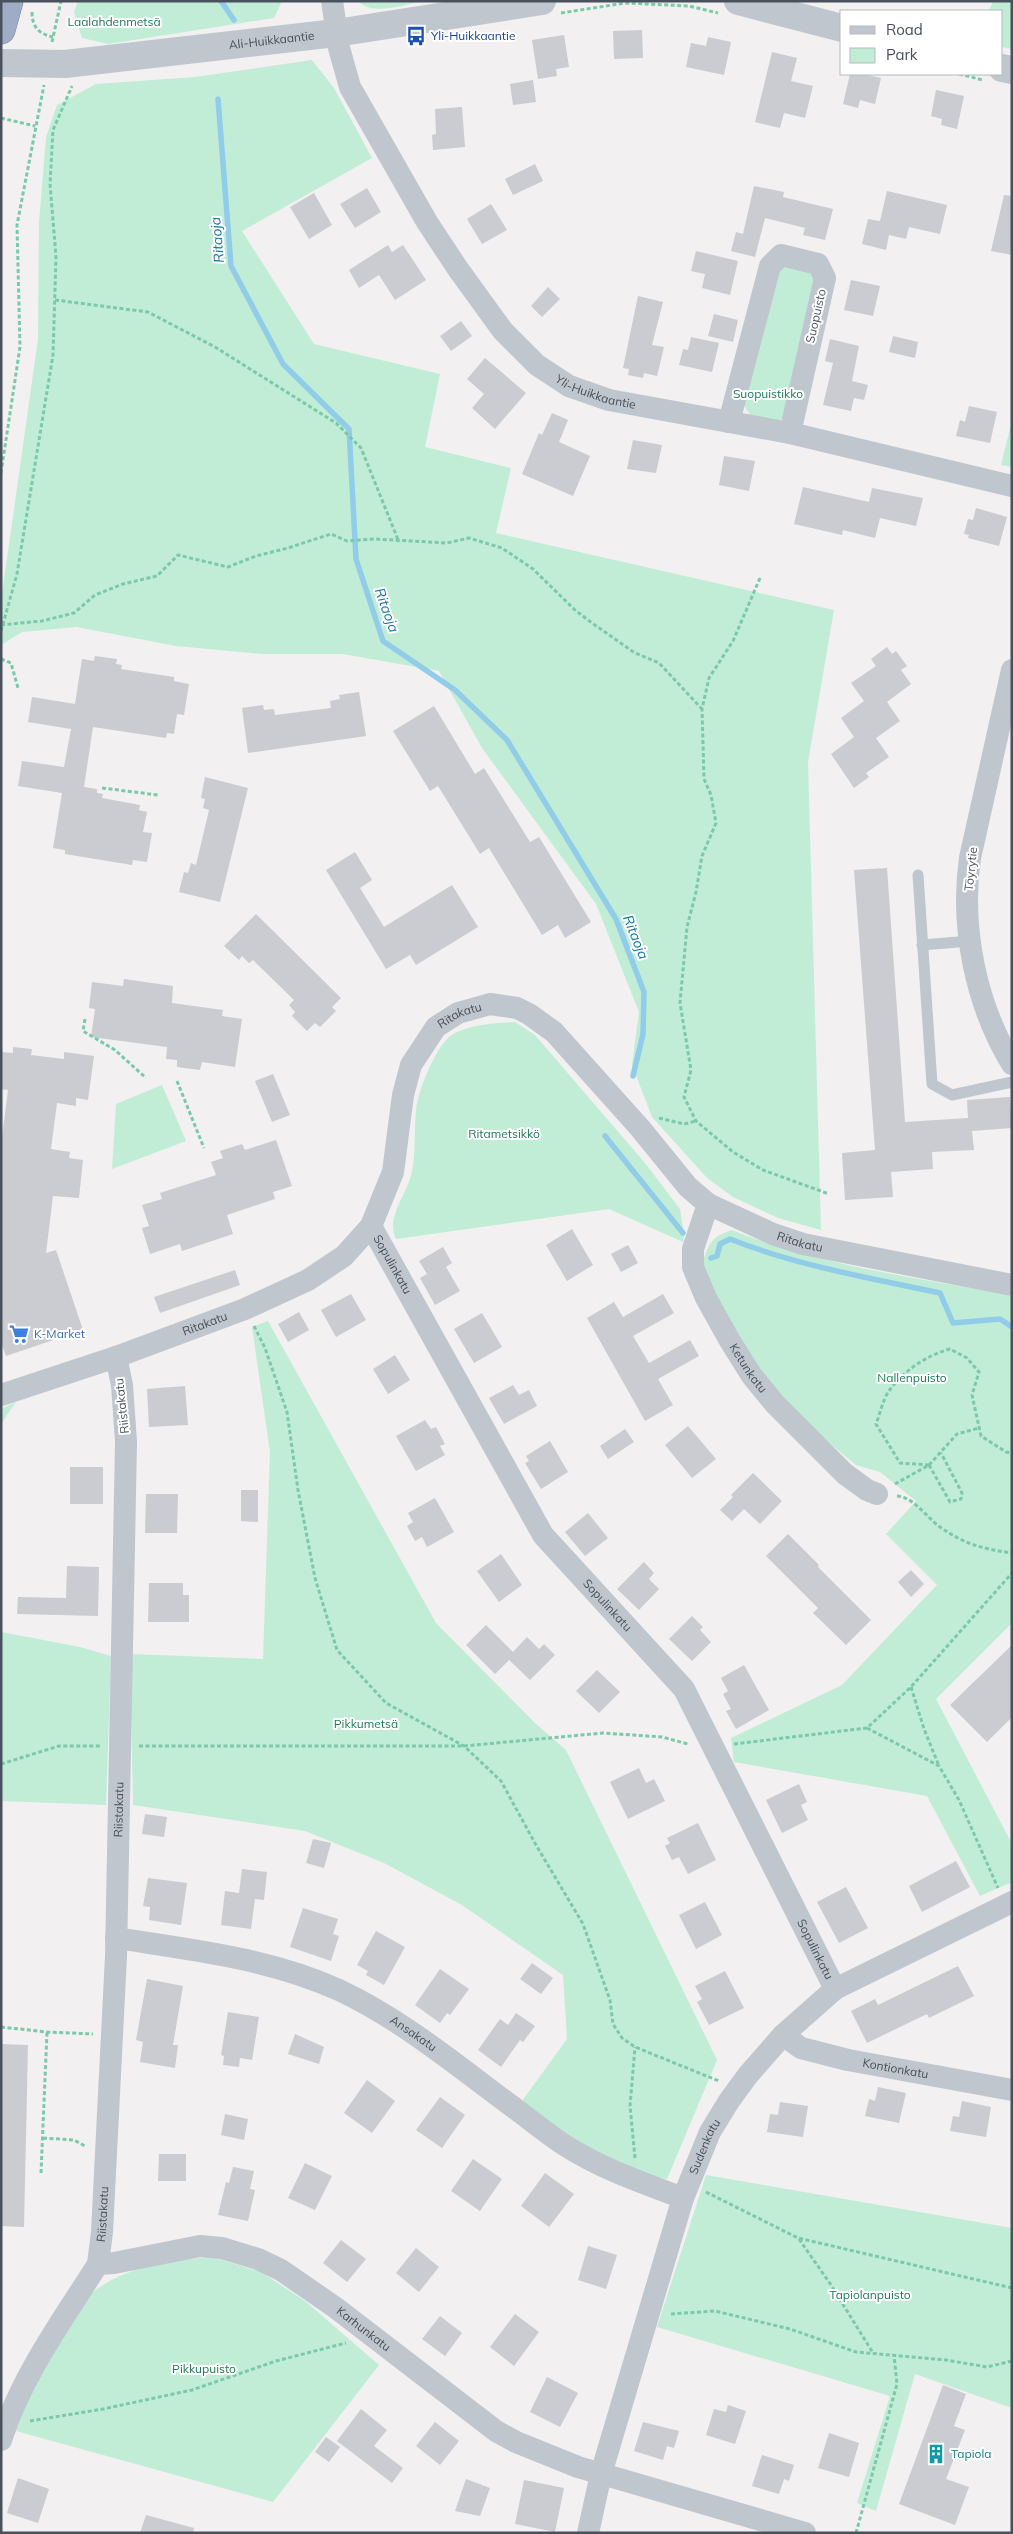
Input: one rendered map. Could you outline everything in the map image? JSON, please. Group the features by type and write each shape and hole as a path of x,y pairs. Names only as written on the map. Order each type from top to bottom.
{"highway":[{"path":"1,30 21,4"}],"street":[{"name":"Yli-Huikkaantie","path":"332,1 336,33 350,87 427,222 479,300 503,331 537,365 569,386 609,400 790,433 1012,486"},
{"name":"Ali-Huikkaantie","path":"1,63 66,64 336,33 542,1"},
{"path":"738,1 840,27"},
{"name":"Suopuisto","path":"729,422 770,266 781,255 787,255 818,264 825,278 790,433"},
{"name":"Töyrytie","path":"1012,670 970,858 967,885 970,941 983,1002 994,1030 1012,1064"},
{"name":"Ritakatu","path":"1,1395 116,1357 245,1309 308,1280 344,1256 371,1226 394,1172 403,1096 411,1065 436,1027 458,1013 490,1004 517,1008 542,1021 582,1062 640,1128 688,1187 708,1204 773,1234 803,1244 1012,1285"},
{"name":"Ketunkatu","path":"708,1204 693,1249 693,1267 706,1298 734,1348 752,1376 774,1404 845,1474 866,1490 877,1494"},
{"name":"Sopulinkatu","path":"371,1226 543,1535 684,1689 835,1989"},
{"name":"Riistakatu","path":"98,2264 102,2232 120,1816 118,1746 126,1442 122,1385 116,1357"},
{"name":"Sudenkatu","path":"588,2533 601,2474 685,2191 710,2132 729,2101 748,2075 783,2035 835,1989 1006,1898"},
{"name":"Ansakatu","path":"116,1938 237,1956 300,1975 340,1991 393,2020 565,2146 638,2181 685,2191"},
{"name":"Kontionkatu","path":"783,2035 801,2048 848,2060 1012,2090"},
{"name":"Karhunkatu","path":"98,2264 114,2263 200,2246 222,2248 258,2260 281,2270 371,2335 496,2431 534,2449 601,2474 805,2533"},
{"path":"4,2431 47,2342 98,2264"}],"lane":[{"path":"918,875 932,1084 952,1095 1012,1082"},
{"path":"922,945 970,941"}],"path":[{"path":"51,45 61,1"},
{"path":"21,4 38,31 53,37"},
{"path":"1,631 18,574 53,354 55,300 54,215 50,184 53,130 75,79"},
{"path":"1,473 20,347 17,225 44,81"},
{"path":"1,118 35,126"},
{"path":"55,300 148,312 215,347 336,422 361,448 399,542"},
{"path":"3,625 42,622 74,613 95,596 123,584 157,576 178,555 228,567 256,556 331,534 347,541 374,539 399,542 447,543 469,538 502,548 533,568 592,623 635,654 660,663 702,709"},
{"path":"760,578 733,641 709,678 702,709 704,779 711,795 716,823 702,856 687,928 680,1003 691,1070 684,1098 696,1121 733,1152 763,1170 829,1194"},
{"path":"1,659 11,663 18,688"},
{"path":"102,788 158,794"},
{"path":"85,1019 83,1031 116,1050 146,1078"},
{"path":"176,1081 204,1148"},
{"path":"640,1128 652,1117 684,1124 696,1121"},
{"path":"245,1309 265,1348 287,1412 315,1578 338,1650 386,1703 464,1746 502,1781 536,1845 583,1924 610,2000 613,2024 622,2038 635,2048 722,2082 718,2090"},
{"path":"929,1464 900,1463 876,1424 888,1391 913,1367 934,1353 950,1349 967,1358 979,1372 972,1395 981,1436 1006,1452 1012,1453"},
{"path":"877,1494 929,1464 957,1434 979,1428"},
{"path":"929,1464 950,1502 961,1499 962,1493 941,1453"},
{"path":"877,1494 902,1496 940,1527 976,1548 1012,1553"},
{"path":"867,1728 911,1687 1012,1573"},
{"path":"911,1687 924,1729 939,1766 959,1800 1006,1898"},
{"path":"1,1764 59,1746 464,1746 603,1733 662,1737 700,1748 867,1728 939,1766"},
{"path":"1,2027 47,2032 111,2034"},
{"path":"41,2173 47,2032"},
{"path":"635,2048 630,2106 638,2181"},
{"path":"42,2138 81,2142 105,2166"},
{"path":"685,2191 798,2238 1012,2288"},
{"path":"798,2238 832,2285 874,2354"},
{"path":"648,2316 715,2311 790,2329 856,2352 987,2367 1012,2361"},
{"path":"4,2431 20,2423 102,2409 192,2390 276,2360 371,2335"},
{"path":"856,2533 897,2384 894,2355"}],"green space":[{"name":"Laalahdenmetsä","path":"78,1 282,1 274,18 108,44 82,38 74,12"},
{"path":"359,1 423,1 380,9 364,6"},
{"path":"993,1 1012,1 1012,49 1003,47 1003,10 989,10"},
{"path":"312,60 334,88 372,158 242,231 314,344 440,374 425,447 511,468 496,533 834,610 808,762 821,1230 778,1218 733,1197 707,1178 652,1117 632,1065 639,1012 596,904 482,748 439,671 343,654 262,654 176,646 76,627 22,632 1,645 1,601 38,339 39,222 46,137 57,105 96,84 195,77"},
{"name":"Suopuistikko","path":"787,262 815,276 784,417 779,421 751,416 744,406 775,272"},
{"path":"1012,420 1012,467 1001,465"},
{"name":"Ritametsikkö","path":"515,1022 535,1035 645,1163 680,1209 684,1236 683,1242 609,1209 396,1239 393,1231 393,1222 398,1205 410,1180 413,1164 415,1118 420,1091 435,1056 448,1038 462,1030 477,1026"},
{"path":"162,1085 186,1141 112,1169 116,1104"},
{"name":"Nallenpuisto","path":"732,1230 800,1253 835,1262 1012,1295 1012,1623 936,1699 1012,1844 1012,1882 980,1896 927,1796 734,1762 731,1738 842,1685 937,1585 886,1534 916,1501 880,1472 856,1465 810,1427 767,1381 716,1297 702,1264 711,1242 719,1235"},
{"name":"Pikkumetsä","path":"268,1321 436,1623 535,1723 566,1750 717,2060 667,2179 628,2168 590,2149 522,2101 567,2039 563,1975 462,1905 384,1863 305,1831 133,1805 130,1654 263,1659 270,1452 252,1327"},
{"path":"16,1402 1,1424 1,1409"},
{"path":"1,1632 80,1647 111,1656 106,1805 1,1801"},
{"name":"Tapiolanpuisto","path":"706,2175 1012,2228 1012,2408 915,2374 876,2511 857,2503 890,2396 657,2327"},
{"name":"Pikkupuisto","path":"213,2257 261,2272 305,2301 379,2365 273,2502 16,2431 39,2378 71,2318 82,2302 95,2290 110,2281 143,2268"}],"building":[{"path":"642,30 643,58 614,59 613,31"},
{"path":"564,35 569,67 556,69 557,76 538,79 532,40"},
{"path":"708,37 731,42 724,75 686,67 691,43 706,46"},
{"path":"772,52 797,58 791,81 813,86 805,118 784,113 780,128 755,122"},
{"path":"850,75 868,75 881,78 875,104 860,100 858,108 843,104"},
{"path":"533,80 536,102 513,105 510,84"},
{"path":"936,90 964,96 957,129 941,125 942,119 931,116"},
{"path":"462,107 465,147 433,150 432,135 436,134 435,109"},
{"path":"535,164 543,181 513,195 505,179"},
{"path":"754,186 784,192 783,197 833,209 825,240 803,235 805,228 765,218 755,257 731,251 736,232 743,234"},
{"path":"367,188 381,212 355,228 340,204"},
{"path":"887,191 947,205 940,234 909,227 906,239 889,235 886,250 862,244 868,219 880,221"},
{"path":"314,193 332,225 309,239 290,207"},
{"path":"1004,195 1012,196 1012,255 991,251"},
{"path":"491,204 507,230 482,244 467,219"},
{"path":"388,245 392,252 403,245 426,280 395,300 379,275 359,288 349,270"},
{"path":"696,251 738,261 730,295 702,288 705,274 691,271"},
{"path":"851,280 880,286 873,316 844,310"},
{"path":"548,287 560,299 542,317 531,306"},
{"path":"638,296 663,302 652,345 664,347 657,376 644,373 643,378 628,375 629,369 623,368"},
{"path":"714,314 738,320 733,342 708,336"},
{"path":"461,321 472,336 451,351 440,336"},
{"path":"893,336 918,342 915,358 889,352"},
{"path":"691,337 719,343 712,372 679,365 683,349 688,350"},
{"path":"830,339 859,346 852,381 868,385 864,400 854,398 851,411 823,405 833,363 825,361"},
{"path":"485,358 526,393 495,429 472,408 484,394 467,379"},
{"path":"969,406 997,412 990,443 956,436 960,420 965,422"},
{"path":"552,413 568,420 559,442 590,456 573,496 522,474 539,433 542,435"},
{"path":"633,440 662,445 656,473 627,469"},
{"path":"724,456 755,461 749,491 719,485"},
{"path":"803,487 869,502 872,488 923,498 916,526 880,518 875,538 843,530 842,535 794,524"},
{"path":"976,508 1007,517 999,546 968,538 969,535 964,534 968,519 973,520"},
{"path":"887,647 892,654 896,651 907,666 901,670 911,684 887,702 900,721 876,738 889,757 866,773 869,777 854,788 831,754 854,737 841,718 864,701 851,683 876,666 871,659"},
{"path":"95,656 117,659 116,664 122,665 121,669 174,677 174,681 189,684 184,715 177,714 174,734 167,733 166,738 93,727 84,787 97,789 97,793 103,794 102,798 140,805 139,810 147,812 143,832 152,833 147,862 133,860 132,865 65,854 65,850 53,848 62,793 18,786 22,761 64,767 71,729 28,722 32,697 75,704 82,659 94,661"},
{"path":"359,692 366,736 248,753 242,708 263,705 264,710 274,709 275,715 331,708 330,701 340,699 339,695"},
{"path":"434,706 475,774 484,768 530,842 539,837 591,922 565,938 558,925 542,935 489,848 480,854 438,786 430,791 393,731"},
{"path":"205,777 248,788 220,902 179,892 184,872 188,873 191,863 196,865 209,810 203,808 205,799 201,798"},
{"path":"355,852 372,880 360,888 384,927 452,885 478,927 416,965 410,955 386,969 326,870"},
{"path":"887,868 905,1122 968,1118 967,1100 1010,1097 1012,1128 972,1131 974,1150 932,1152 933,1169 891,1172 893,1197 845,1200 842,1153 875,1150 854,870"},
{"path":"256,914 341,998 332,1007 336,1011 320,1027 315,1023 307,1031 292,1016 295,1012 289,1005 294,1000 253,960 249,963 242,956 239,960 224,946"},
{"path":"124,979 173,986 172,1003 223,1010 222,1016 242,1019 235,1067 202,1062 200,1070 177,1067 177,1060 166,1059 167,1047 91,1037 95,1009 89,1008 92,982 123,986"},
{"path":"13,1047 32,1049 31,1055 64,1059 64,1052 94,1056 88,1100 76,1098 76,1106 57,1103 51,1149 70,1152 69,1158 83,1160 79,1198 53,1196 46,1253 56,1250 83,1330 6,1356 1,1342 1,1145 8,1090 1,1089 1,1052 13,1053"},
{"path":"273,1074 290,1115 272,1122 255,1081"},
{"path":"276,1140 292,1186 273,1192 275,1199 227,1215 233,1234 182,1251 180,1244 150,1254 142,1228 149,1226 142,1205 162,1199 160,1193 216,1175 211,1162 223,1158 220,1151 242,1144 245,1150"},
{"path":"572,1229 593,1265 567,1281 546,1245"},
{"path":"628,1245 638,1263 621,1272 611,1254"},
{"path":"443,1247 452,1263 446,1267 460,1291 435,1305 420,1278 427,1274 419,1261"},
{"path":"235,1270 240,1285 160,1313 154,1297"},
{"path":"351,1294 366,1320 336,1337 321,1310"},
{"path":"663,1294 674,1313 633,1336 649,1363 690,1340 699,1356 658,1379 673,1405 645,1421 587,1318 614,1302 623,1317"},
{"path":"299,1312 309,1330 288,1342 278,1324"},
{"path":"482,1313 502,1347 474,1363 454,1329"},
{"path":"395,1355 410,1380 388,1394 373,1369"},
{"path":"513,1385 519,1395 529,1390 537,1406 504,1424 489,1398"},
{"path":"185,1386 188,1425 149,1427 147,1389"},
{"path":"425,1420 431,1429 436,1427 445,1444 440,1446 445,1455 416,1471 396,1436"},
{"path":"688,1426 716,1459 692,1478 665,1445"},
{"path":"625,1429 634,1442 608,1459 600,1446"},
{"path":"550,1441 568,1472 541,1489 525,1463 529,1461 526,1456"},
{"path":"70,1467 103,1467 103,1504 70,1504"},
{"path":"753,1473 782,1501 760,1524 744,1509 732,1521 720,1510 733,1497 731,1495"},
{"path":"241,1490 258,1490 258,1522 241,1521"},
{"path":"146,1494 178,1494 177,1533 145,1533"},
{"path":"435,1498 454,1532 427,1547 422,1537 415,1541 407,1526 413,1522 408,1513"},
{"path":"588,1513 608,1538 585,1556 565,1532"},
{"path":"788,1534 871,1620 846,1645 813,1613 818,1608 766,1556"},
{"path":"501,1554 522,1585 499,1602 477,1571"},
{"path":"644,1562 654,1573 649,1579 659,1589 639,1610 617,1589"},
{"path":"67,1566 99,1567 98,1616 17,1614 18,1597 66,1598"},
{"path":"911,1570 924,1584 911,1597 898,1582"},
{"path":"149,1583 183,1583 183,1595 189,1595 189,1622 148,1622"},
{"path":"692,1616 703,1627 700,1630 711,1642 692,1661 669,1639"},
{"path":"486,1625 513,1652 527,1637 539,1649 544,1644 555,1655 530,1680 509,1660 495,1674 466,1645"},
{"path":"1012,1645 1012,1717 987,1742 950,1705"},
{"path":"744,1665 769,1710 736,1729 726,1711 731,1709 723,1694 728,1691 721,1678"},
{"path":"597,1670 620,1692 599,1713 576,1691"},
{"path":"639,1768 646,1783 654,1779 665,1801 628,1819 610,1782"},
{"path":"799,1784 807,1802 801,1805 808,1820 782,1833 766,1800"},
{"path":"145,1814 167,1817 164,1837 142,1834"},
{"path":"698,1823 716,1860 688,1874 679,1857 672,1860 665,1846 670,1843 667,1838"},
{"path":"313,1839 331,1843 324,1868 306,1863"},
{"path":"956,1861 970,1887 922,1912 909,1886"},
{"path":"242,1869 267,1872 264,1900 255,1899 251,1929 221,1925 225,1891 239,1893"},
{"path":"148,1878 187,1883 181,1925 149,1920 150,1907 143,1906"},
{"path":"846,1887 868,1928 839,1943 817,1902"},
{"path":"705,1902 722,1935 696,1949 679,1915"},
{"path":"303,1908 338,1919 333,1934 339,1936 331,1961 290,1947"},
{"path":"376,1931 405,1947 384,1985 366,1975 368,1971 357,1965"},
{"path":"532,1963 553,1978 541,1994 520,1979"},
{"path":"958,1966 974,1996 929,2018 927,2014 867,2043 851,2011 875,1999 878,2005"},
{"path":"440,1969 469,1989 450,2015 447,2013 440,2023 415,2005"},
{"path":"725,1971 744,2008 709,2025 697,2002 702,1999 695,1986"},
{"path":"147,1979 183,1986 173,2045 178,2045 175,2068 140,2062 143,2042 136,2040"},
{"path":"228,2012 259,2017 252,2060 240,2058 239,2067 223,2065 224,2056 221,2055"},
{"path":"516,2013 535,2026 523,2042 520,2040 501,2067 478,2050 500,2019 508,2025"},
{"path":"295,2034 324,2047 319,2064 288,2054"},
{"path":"1,2044 28,2045 24,2227 1,2226"},
{"path":"367,2080 395,2101 372,2133 344,2113"},
{"path":"878,2087 906,2093 899,2123 865,2116 869,2099 875,2101"},
{"path":"440,2097 465,2115 442,2148 416,2130"},
{"path":"962,2101 991,2107 986,2137 950,2131 953,2116 959,2117"},
{"path":"780,2102 808,2106 803,2137 767,2132 770,2114 778,2115"},
{"path":"225,2114 248,2119 244,2140 221,2135"},
{"path":"159,2154 186,2154 186,2181 158,2181"},
{"path":"473,2159 502,2179 480,2211 451,2191"},
{"path":"305,2163 332,2176 315,2210 288,2198"},
{"path":"233,2167 254,2171 250,2189 255,2190 248,2221 218,2215 226,2182 229,2183"},
{"path":"545,2173 574,2194 549,2227 521,2206"},
{"path":"341,2240 366,2259 347,2282 323,2263"},
{"path":"588,2246 617,2255 606,2289 578,2280"},
{"path":"416,2248 439,2267 419,2292 396,2273"},
{"path":"515,2314 539,2332 514,2366 490,2347"},
{"path":"440,2316 462,2333 445,2356 422,2339"},
{"path":"547,2377 578,2393 560,2427 530,2412"},
{"name":"Tapiola","path":"943,2385 966,2394 954,2426 965,2430 946,2479 969,2487 955,2525 899,2504"},
{"path":"728,2405 746,2411 735,2444 706,2435 714,2409 726,2412"},
{"path":"361,2409 387,2430 374,2446 403,2468 392,2483 337,2441"},
{"path":"435,2422 459,2441 440,2465 416,2446"},
{"path":"643,2422 679,2431 674,2448 667,2446 663,2460 634,2451"},
{"path":"829,2433 859,2443 849,2477 818,2468"},
{"path":"326,2437 340,2447 329,2462 315,2452"},
{"path":"762,2455 794,2465 789,2481 784,2479 779,2494 752,2486"},
{"path":"18,2478 49,2489 38,2523 7,2513"},
{"path":"466,2479 490,2488 480,2516 455,2511"},
{"path":"524,2480 564,2488 555,2532 515,2524"},
{"path":"146,2515 194,2528 193,2533 140,2533"}],"waterway":[{"path":"221,1 234,20"},
{"name":"Ritaoja","path":"218,99 231,266 283,364 349,429 356,559 383,641 455,690 507,740 616,919 644,992 643,1034 633,1076"},
{"path":"605,1136 683,1233"},
{"path":"711,1258 717,1256 720,1244 730,1239 808,1264 940,1293 953,1323 1000,1319 1012,1327"}],"place":[{"name":"Yli-Huikkaantie","path":"416,36"},
{"name":"K-Market","path":"19,1334"},
{"name":"Tapiola","path":"936,2454"}]}
